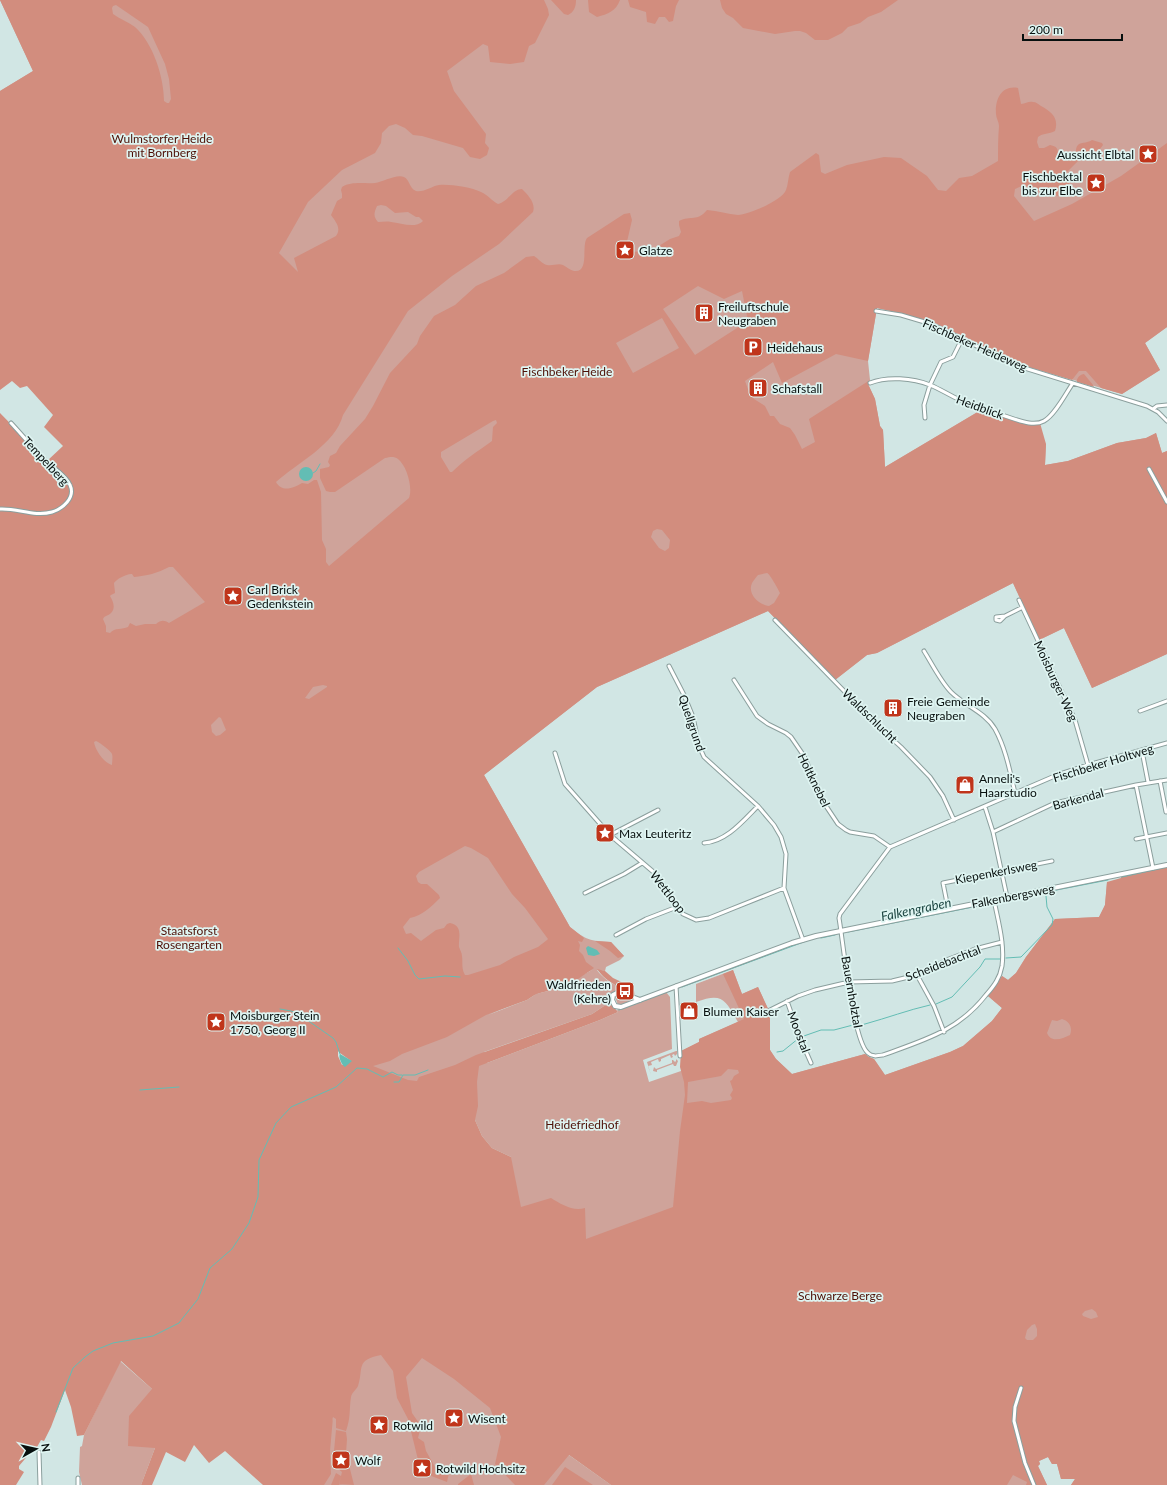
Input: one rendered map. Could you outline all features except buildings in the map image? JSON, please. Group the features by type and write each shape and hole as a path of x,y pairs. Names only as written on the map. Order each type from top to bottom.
{"street":[{"name":"Fischbeker Heideweg","path":"876,311 901,315 928,323 1015,365 1153,409"},
{"path":"926,418 924,405 930,385 941,362 952,357 962,339"},
{"name":"Heidblick","path":"870,383 893,379 914,381 930,385 947,394 986,410 1024,422 1040,423 1049,418 1073,383"},
{"path":"1167,405 1157,406 1153,409 1167,422"},
{"name":"Tempelberg","path":"0,509 30,513 52,512 66,504 70,498 71,491 71,487 68,482 46,462 11,423"},
{"path":"1149,469 1167,502"},
{"name":"Moisburger Weg","path":"1018,600 1075,720 1088,765"},
{"path":"1006,616 1021,608"},
{"name":"Waldschlucht","path":"775,620 930,777 943,796 954,820"},
{"path":"924,651 950,691 959,699 982,714 994,728 1004,747 1015,793"},
{"name":"Quellgrund","path":"669,666 684,695 692,717 699,746 704,757 758,806 774,825 781,837 786,854 784,888 804,940"},
{"name":"Holtknebel","path":"734,680 757,716 791,737 804,756 826,806 838,824 850,832 874,836 890,847"},
{"path":"1140,711 1167,701"},
{"name":"Fischbeker Holtweg","path":"890,847 986,807 1057,775 1088,765 1167,744"},
{"path":"1142,751 1148,782"},
{"name":"Wettloop","path":"555,753 565,784 610,835 657,875 677,907 690,919 703,920 784,888"},
{"name":"Barkendal","path":"993,832 1055,803 1148,782 1167,780"},
{"path":"1160,781 1166,812"},
{"path":"1136,785 1153,868"},
{"path":"704,843 711,843 722,838 758,806"},
{"path":"986,807 1007,897"},
{"path":"610,835 658,810"},
{"path":"1136,839 1167,833"},
{"path":"841,931 840,914 890,847"},
{"name":"Kiepenkerlsweg","path":"948,908 943,883 1052,861"},
{"path":"585,893 624,874 642,863"},
{"name":"Falkenbergsweg","path":"640,1000 620,992 614,994 612,999 614,1005 618,1007 640,1000 804,940 841,931 948,908 1167,865"},
{"name":"Bauernholztal","path":"841,931 851,1004 856,1026 868,1054 876,1056 883,1055 944,1032 970,1013 997,982 1002,966 1002,942 994,900"},
{"path":"616,935 646,919 677,907"},
{"name":"Scheidebachtal","path":"770,1010 798,996 815,990 849,982 892,981 916,975 962,954 1002,942"},
{"path":"916,975 934,1006 944,1032"},
{"path":"676,986 680,1056"},
{"name":"Moostal","path":"787,1002 811,1063"},
{"path":"1021,1388 1014,1410 1014,1421 1025,1463 1034,1485"},
{"path":"39,1452 40,1485"},
{"path":"78,1478 78,1485"}],"green space":[{"name":"Fischbeker Heide","path":"0,0 1167,0 1167,327 1145,343 1160,370 1122,394 1015,363 935,323 877,308 868,361 870,380 868,384 875,399 880,426 883,430 885,467 981,410 1046,444 1045,465 1068,461 1117,443 1146,438 1156,433 1162,453 1167,451 1167,654 1092,688 1064,628 1039,640 1013,583 877,653 867,655 835,680 768,611 597,687 484,775 570,927 580,935 589,939 611,942 624,956 620,960 606,967 605,971 597,970 610,982 635,995 625,990 617,989 611,1001 612,1005 604,1006 592,1014 484,1052 487,1063 600,1020 618,1012 617,1010 619,1009 666,992 670,997 672,1049 643,1060 649,1082 681,1071 681,1051 699,1042 699,1039 738,1022 726,1003 718,998 705,999 696,1002 696,984 733,970 742,994 758,987 770,1013 770,1050 776,1059 792,1074 865,1054 874,1059 885,1075 963,1046 992,1021 1002,1008 988,996 1002,976 1008,980 1016,973 1026,957 1055,919 1099,917 1105,905 1107,882 1167,1485 1071,1485 1075,1479 1061,1479 1057,1464 1052,1464 1048,1457 1039,1461 1040,1464 1038,1466 1047,1485 613,1485 358,1062 78,879 78,431 0,91 33,71","holes":["592,970 556,989 537,994","535,995 527,1000 488,1015","475,1120 482,1136 492,1148 511,1157 464,1161"]},
{"name":"Staatsforst Rosengarten","path":"0,0 544,0 549,15 535,43 529,46 524,62 510,64 490,62 488,46 483,44 447,71 454,91 486,134 485,143 489,148 487,155 480,159 470,157 463,148 422,136 413,135 405,128 396,124 389,126 382,133 381,143 375,153 342,170 308,202 279,253 298,272 294,258 336,236 338,233 338,227 331,215 337,201 342,198 342,187 350,184 375,183 401,176 406,178 412,188 416,191 422,191 439,185 460,186 481,192 498,204 505,201 515,191 522,189 531,199 534,209 533,212 499,244 452,276 408,311 343,415 339,426 324,444 314,453 276,482 281,488 288,488 302,483 308,484 314,480 317,480 321,492 322,540 326,549 326,562 329,566 409,498 410,483 401,462 393,457 385,458 335,492 326,491 320,478 320,469 329,467 330,465 328,462 330,456 336,453 340,446 365,419 390,373 417,344 420,336 434,316 455,305 476,286 504,273 526,257 534,256 545,264 561,264 573,271 579,270 584,264 585,242 587,238 624,214 630,213 632,220 626,246 633,252 654,249 670,239 679,236 681,232 679,221 683,219 700,216 707,210 738,215 743,214 757,210 779,198 786,190 790,172 816,153 819,155 821,172 825,174 847,165 884,157 901,158 927,176 938,190 946,191 959,178 972,176 998,161 999,123 996,116 996,109 998,99 1003,91 1012,88 1018,88 1021,104 1034,102 1054,116 1056,122 1055,131 1038,137 1037,142 1039,148 1044,148 1050,145 1056,147 1060,160 1074,154 1077,146 1081,143 1092,140 1102,143 1103,145 1100,149 1089,156 1081,158 1067,172 1067,178 1070,186 1068,191 1058,196 1024,185 1015,189 1014,196 1034,221 1072,204 1121,176 1167,143 1167,327 1145,343 1160,370 1122,394 1101,388 1086,371 1079,371 1072,380 1015,363 935,323 877,308 868,361 836,354 782,383 773,362 745,381 749,392 754,399 765,406 770,416 774,416 780,424 790,428 802,449 815,442 809,419 870,380 868,384 875,399 880,426 883,430 885,467 981,410 1024,423 1040,423 1046,444 1045,465 1068,461 1117,443 1146,438 1156,433 1162,453 1167,451 1167,654 1092,688 1064,628 1039,640 1013,583 877,653 867,655 835,680 768,611 597,687 484,775 570,927 584,938 582,942 578,941 580,945 579,951 583,955 586,962 594,968 578,979 556,989 536,994 527,1000 486,1015 447,1037 402,1054 390,1061 373,1066 408,1080 417,1081 419,1077 592,1014 604,1006 612,1005 618,1012 479,1066 477,1082 478,1106 475,1120 482,1136 492,1148 511,1157 521,1207 551,1198 572,1208 585,1208 586,1239 673,1207 685,1095 684,1082 680,1067 681,1051 699,1042 699,1039 744,1019 723,974 733,970 742,994 758,987 770,1013 770,1050 776,1059 792,1074 865,1054 874,1059 885,1075 963,1046 992,1021 1002,1008 988,996 1002,976 1008,980 1016,973 1026,957 1055,919 1099,917 1105,905 1107,882 1121,878 1121,876 1167,866 1167,1485 1071,1485 1075,1479 1061,1479 1057,1464 1052,1464 1048,1457 1039,1461 1040,1464 1038,1466 1047,1485 1026,1485 1027,1482 1013,1475 1007,1485 611,1485 569,1455 544,1485 515,1485 495,1464 501,1437 490,1408 454,1379 422,1358 406,1377 412,1413 421,1426 418,1438 424,1442 426,1451 435,1467 449,1473 447,1482 421,1472 408,1419 397,1398 393,1371 381,1355 367,1359 362,1366 358,1386 351,1397 348,1426 346,1431 336,1428 336,1419 333,1417 330,1451 331,1474 324,1485 263,1485 225,1451 209,1463 194,1445 185,1462 166,1452 152,1485 141,1485 155,1448 128,1446 129,1416 152,1389 121,1361 84,1435 77,1436 71,1407 65,1390 44,1441 41,1440 37,1447 35,1447 19,1466 19,1469 24,1472 16,1485 0,1485 0,413 47,461 63,446 44,427 53,415 27,386 20,388 12,381 0,390 0,91 33,71","holes":["116,5 148,27 165,64 169,79 171,99 169,103 164,101 160,71 147,42 135,27 113,14 112,8","377,206 386,206 395,213 408,212 416,217 419,217 423,221 416,225 378,222 374,214","698,286 724,299 742,291 748,321 695,355 663,309","662,318 679,348 633,373 616,343","496,420 497,423 493,427 492,441 452,472 450,472 441,457 441,452","657,529 662,530 670,540 669,548 665,551 659,548 651,537 653,531","169,567 173,567 205,602 169,623 162,621 156,624 136,626 130,623 126,628 114,630 110,633 106,632 106,626 103,619 113,611 114,607 110,596 115,593 115,581 128,574 132,574 134,577 156,573","767,573 780,593 774,603 769,606 761,604 751,591 752,583 758,575","323,685 327,686 309,699 305,698 313,687","219,717 221,718 226,730 220,735 216,736 212,732 211,725","96,741 110,751 112,755 112,765 103,759 96,749 94,742","465,846 471,848 488,858 512,894 525,908 548,939 538,947 514,957 500,965 465,975 462,954 459,947 459,930 457,927 450,923 447,924 444,928 436,930 421,941 411,933 406,934 403,927 410,918 423,913 440,898 439,895 427,884 421,884 418,882 416,876 419,872","1062,1019 1067,1021 1071,1027 1070,1035 1060,1039 1051,1038 1047,1033 1052,1020 1057,1021","338,1051 351,1061 342,1065 338,1056","728,1069 738,1070 739,1073 730,1081 733,1090 730,1095 732,1098 731,1100 711,1103 702,1101 687,1103 688,1082 721,1076","1092,1309 1096,1312 1098,1317 1091,1319 1083,1316 1082,1314 1085,1311","1035,1324 1037,1336 1033,1340 1027,1340 1025,1338 1027,1330"]},
{"path":"551,0 576,0 576,5 573,11 568,15 564,14"},
{"path":"588,0 620,0 611,12 597,17 589,12"},
{"path":"628,0 679,0 676,6 673,21 669,22 665,17 659,17 655,24 647,22 646,12 630,7"},
{"path":"720,0 898,0 881,12 868,17 860,23 848,27 842,33 828,40 815,40 806,33 800,31 775,34 743,28 733,18 726,14 722,8"},
{"path":"1084,374 1094,387 1077,382 1077,379"},
{"path":"595,941 611,942 624,956 618,958"},
{"path":"597,969 605,971 613,978 630,986 634,990 635,995 610,982"},
{"path":"618,994 632,1000 618,1005 615,997"},
{"path":"677,1051 675,1056 674,1054 672,1055 673,1057 671,1058 670,1055 661,1059 659,1062 658,1059 651,1062 652,1065 648,1066 647,1062"},
{"path":"676,1059 678,1061 676,1066 673,1064 657,1070 657,1072 653,1071 654,1067 656,1069 672,1063 672,1060 675,1062"},
{"path":"399,1334 611,1485 316,1485 350,1349"},
{"path":"120,1361 152,1389 155,1448 141,1485 82,1485 79,1472 80,1447 82,1446 84,1435"},
{"name":"Wolf","path":"336,1430 346,1432 346,1453 354,1485 339,1484 342,1472 336,1467 334,1451"},
{"path":"565,1467 593,1485 552,1485"},
{"path":"336,1473 341,1476 339,1485 331,1485"},
{"path":"471,1474 474,1485 458,1485 458,1484"}],"water":[{"path":"306,467 311,469 313,474 311,479 306,481 301,479 299,474 301,469"},
{"path":"588,946 597,950 600,954 594,956 588,955 586,948"},
{"path":"340,1054 352,1061 345,1067 341,1061"}],"waterway":[{"path":"313,473 320,464"},
{"name":"Falkengraben","path":"1122,877 1167,867"},
{"name":"Falkengraben","path":"1000,901 1108,880"},
{"path":"1006,958 1021,957 1052,925 1053,919 1047,907 1046,896"},
{"name":"Falkengraben","path":"848,932 988,904"},
{"name":"Falkengraben","path":"821,938 835,935"},
{"name":"Falkengraben","path":"682,987 809,940"},
{"path":"398,948 419,979 445,976 460,977"},
{"path":"936,1004 952,997 980,967 985,959 1000,959"},
{"name":"Falkengraben","path":"619,1010 670,991"},
{"path":"860,1025 930,1005"},
{"path":"280,1009 297,1013 333,1038 340,1054"},
{"path":"801,1037 821,1030 834,1030 853,1025"},
{"path":"777,1052 783,1051 799,1038"},
{"path":"56,1412 73,1368 85,1357 93,1351 113,1343 153,1336 179,1323 198,1299 210,1268 232,1249 249,1223 258,1197 259,1160 276,1123 291,1107 336,1087 357,1068 367,1069 383,1077 392,1072 402,1075"},
{"path":"394,1082 399,1082 403,1075 415,1075 428,1070"},
{"path":"140,1090 179,1087"}],"place":[{"name":"Aussicht Elbtal","path":"1148,154"},
{"name":"Fischbektal bis zur Elbe","path":"1096,183"},
{"name":"Glatze","path":"625,250"},
{"name":"Freiluftschule Neugraben","path":"704,313"},
{"name":"Heidehaus","path":"753,347"},
{"name":"Schafstall","path":"758,388"},
{"name":"Carl Brick Gedenkstein","path":"233,596"},
{"name":"Freie Gemeinde Neugraben","path":"893,708"},
{"name":"Anneli's Haarstudio","path":"965,785"},
{"name":"Max Leuteritz","path":"605,833"},
{"name":"Waldfrieden (Kehre)","path":"625,991"},
{"name":"Blumen Kaiser","path":"689,1011"},
{"name":"Moisburger Stein 1750, Georg II","path":"216,1022"},
{"name":"Wisent","path":"454,1418"},
{"name":"Rotwild","path":"379,1425"},
{"name":"Wolf","path":"341,1460"},
{"name":"Rotwild Hochsitz","path":"422,1468"}],"park label":[{"name":"Wulmstorfer Heide mit Bornberg","path":"162,145"},
{"name":"Heidefriedhof","path":"582,1124"},
{"name":"Schwarze Berge","path":"840,1295"}]}
